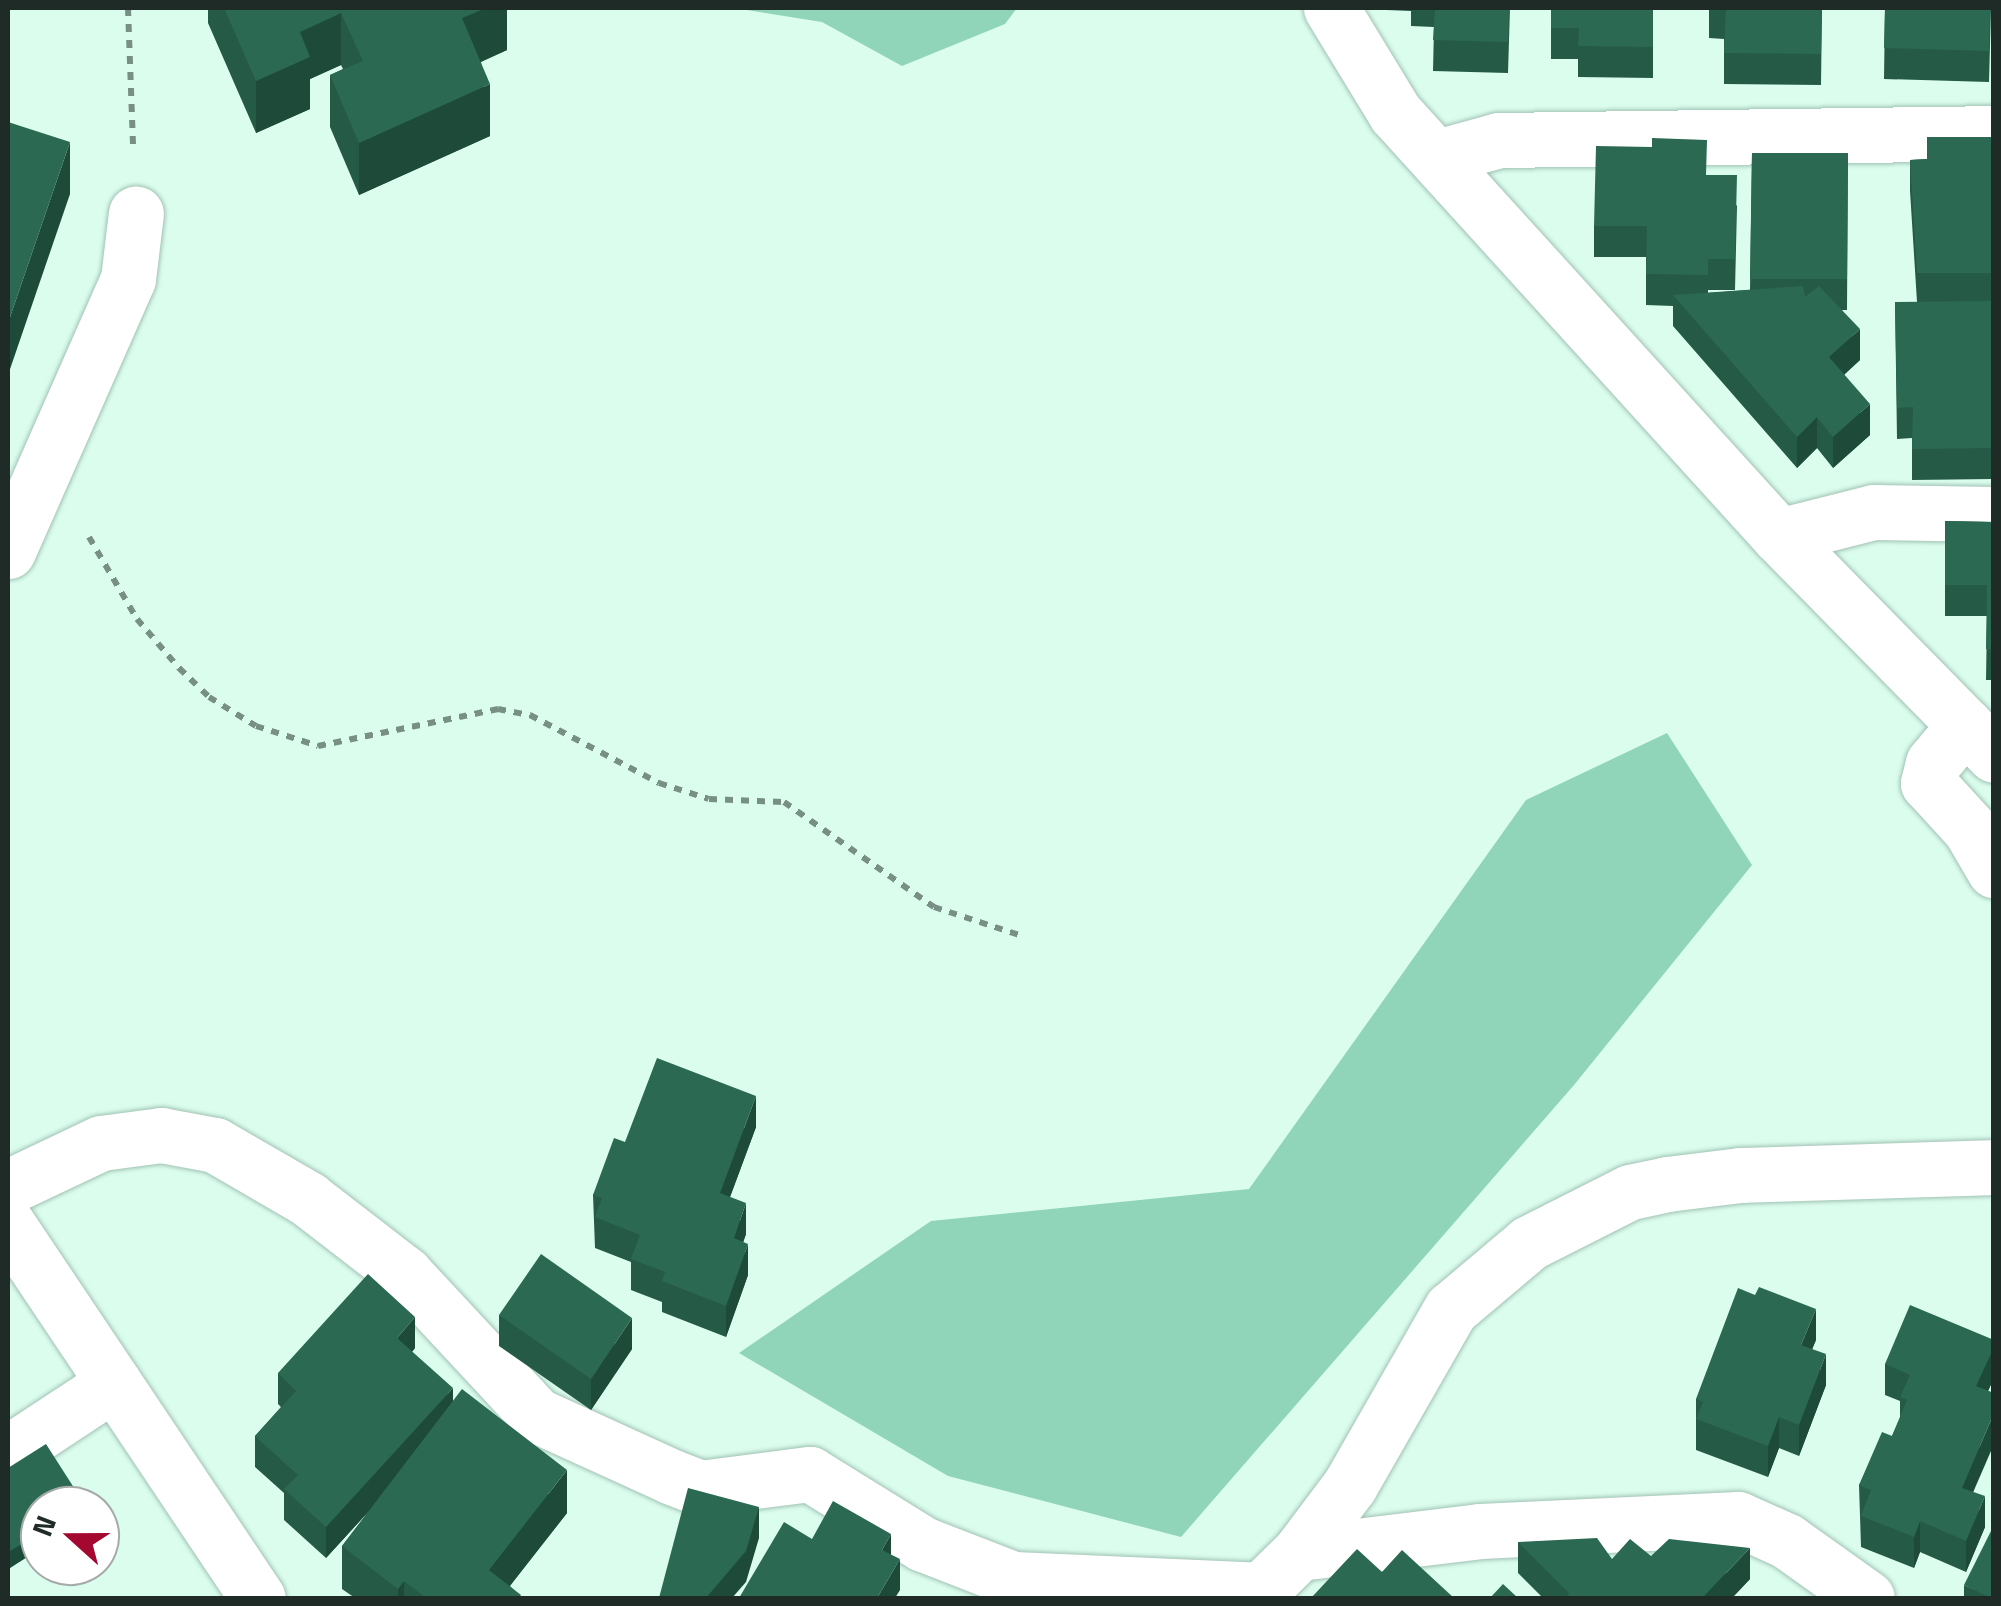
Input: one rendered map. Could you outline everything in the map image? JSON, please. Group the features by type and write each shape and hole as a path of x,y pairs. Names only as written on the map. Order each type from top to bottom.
{"street":[{"path":"1332,8 1395,113 1779,536 1979,740 1933,763 1928,783 1970,829 1994,870"},
{"path":"1437,157 1499,140 1994,133"},
{"path":"8,551 128,280 136,213"},
{"path":"1779,536 1874,512 1994,514"},
{"path":"8,1187 101,1143 161,1135 215,1145 308,1200 406,1274 536,1416 672,1477 700,1488 810,1474 923,1544 1013,1579 1256,1594 1300,1553 1350,1485 1451,1310 1505,1261 1570,1219 1630,1192 1740,1175 1994,1167"},
{"path":"8,1225 255,1597"},
{"path":"8,1454 114,1383"},
{"path":"1300,1553 1480,1531 1738,1519 1787,1542 1867,1598"}],"path":[{"path":"128,8 136,213"},
{"path":"42,472 67,499 137,619 168,656 209,697 256,726 318,746 498,709 530,715 659,783 709,799 784,802 934,908 1022,936"}],"green space":[{"path":"734,8 1017,8 1005,24 902,66 822,22"},
{"path":"1667,733 1752,865 1574,1085 1181,1537 948,1476 739,1353 931,1221 1249,1189 1526,800"}],"building":[{"path":"224,8 486,8 462,18 490,84 359,143 330,75 363,61 341,13 300,32 310,57 256,81"},
{"path":"1435,8 1509,8 1508,42 1433,40"},
{"path":"1551,8 1653,8 1653,47 1578,46 1579,28 1551,28"},
{"path":"1726,8 1822,8 1821,54 1724,53"},
{"path":"1885,8 1990,8 1989,51 1884,48"},
{"path":"8,122 70,142 8,323"},
{"path":"1927,137 1994,137 1994,273 1917,273 1910,160 1927,159"},
{"path":"1652,138 1707,140 1706,175 1737,175 1735,259 1708,259 1708,275 1646,274 1647,226 1594,226 1596,146 1652,147"},
{"path":"1752,153 1848,153 1847,279 1750,279"},
{"path":"1803,286 1805,297 1819,286 1860,329 1829,357 1870,404 1833,437 1817,417 1797,437 1673,295"},
{"path":"1994,301 1993,448 1912,449 1913,407 1897,408 1895,302"},
{"path":"1945,521 1994,522 1994,650 1986,649 1987,585 1945,585"},
{"path":"657,1058 756,1096 720,1193 746,1203 734,1238 748,1244 726,1306 662,1281 665,1272 631,1259 640,1235 595,1217 602,1198 593,1195 614,1138 625,1142"},
{"path":"541,1254 632,1318 591,1379 499,1315"},
{"path":"368,1274 415,1317 397,1338 453,1388 326,1527 284,1489 298,1475 255,1436 296,1391 278,1373"},
{"path":"1759,1287 1816,1309 1801,1345 1826,1354 1799,1425 1779,1417 1768,1446 1696,1419 1703,1402 1696,1399 1738,1288 1755,1295"},
{"path":"1910,1305 1994,1340 1976,1386 1994,1393 1994,1413 1962,1488 1985,1496 1966,1541 1920,1521 1914,1537 1861,1516 1871,1490 1859,1485 1882,1432 1892,1436 1907,1400 1900,1397 1910,1375 1885,1364"},
{"path":"462,1389 567,1470 489,1570 521,1595 519,1598 426,1598 404,1581 398,1589 342,1546"},
{"path":"46,1444 73,1486 20,1486 20,1545 10,1551 8,1547 8,1468"},
{"path":"688,1488 759,1507 746,1551 706,1598 659,1598"},
{"path":"833,1501 891,1534 882,1550 900,1559 877,1598 739,1598 784,1522 812,1539"},
{"path":"1994,1525 1994,1598 1991,1598 1964,1585"},
{"path":"1597,1538 1612,1559 1630,1539 1651,1556 1669,1539 1750,1548 1702,1598 1566,1598 1569,1593 1518,1542"},
{"path":"1357,1549 1382,1572 1402,1550 1454,1598 1311,1598"},
{"path":"1503,1584 1518,1598 1490,1598"}]}
